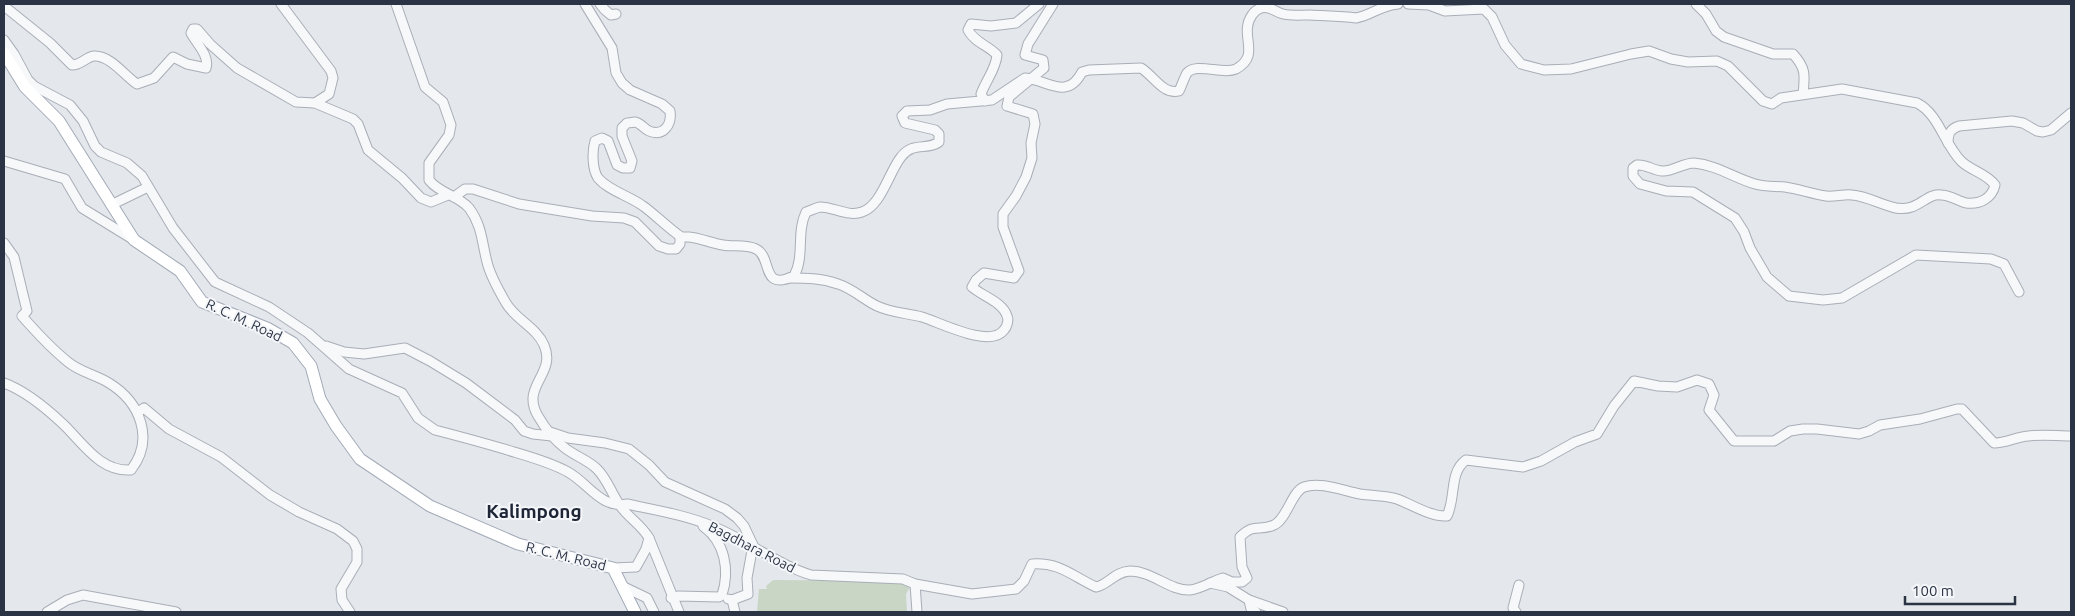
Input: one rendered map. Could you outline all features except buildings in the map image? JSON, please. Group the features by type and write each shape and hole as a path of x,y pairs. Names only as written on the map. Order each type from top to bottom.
{"main road":[{"name":"R. C. M. Road","path":"4,53 25,87 59,121 134,240 180,272 202,302 266,328 292,343 312,366 320,399 336,426 360,459 430,506 448,514 518,544 613,568 635,612"}],"street":[{"path":"281,4 331,71 333,78 329,94 315,103"},
{"path":"396,4 425,87 443,102 451,125 449,135 429,163 428,172 430,180 435,186 468,206 482,234 487,262 507,305 544,345 547,360 544,372 532,397 532,404 550,433 565,449 595,467 605,478 620,505 649,538 679,612"},
{"path":"585,4 612,48 614,68 622,83 630,90 662,104 670,111 672,121 668,128 660,132 650,131 635,122 627,123 622,128 622,136 632,161 630,168 623,168 617,165 608,141 602,138 595,141 593,149 597,176 603,183 642,204 680,237 689,237 723,245 750,246 758,249 763,256 769,274 773,278 781,280 794,276 799,268 802,220 806,212 819,207 853,214 861,212 876,201 892,170 907,150 915,147 935,145 939,142 939,134 935,130 904,123 902,116 905,113 930,110 947,104 992,100 1020,80 1031,78 1055,87 1070,86 1077,82 1082,72 1088,70 1141,68 1148,72 1165,90 1179,91 1188,73 1193,70 1226,71 1234,70 1242,65 1248,58 1250,50 1246,31 1247,23 1254,12 1261,8 1269,8 1283,14 1356,18 1364,16 1384,5 1398,4"},
{"path":"600,4 611,15 616,14"},
{"path":"985,101 981,94 996,65 997,55 973,39 968,30 971,24 991,26 1016,23 1039,4"},
{"path":"788,278 822,279 840,284 879,307 901,314 926,318 958,332 994,336 1002,333 1007,326 1007,316 999,306 972,287 976,280 984,273 1014,278 1019,271 1002,226 1003,214 1026,178 1032,158 1031,143 1036,124 1033,114 1007,106 1009,97 1044,68 1043,60 1025,55 1028,44 1054,4"},
{"path":"1408,4 1429,5 1445,11 1484,9 1492,17 1505,45 1521,64 1544,70 1571,69 1649,51 1671,59 1688,62 1717,61 1728,66 1763,101 1772,104 1781,98 1842,90 1917,103 1926,108 1948,143 1967,167 1990,178 1995,185 1993,192 1988,198 1980,202 1966,203 1940,194 1929,197 1912,209 1896,208 1856,196 1827,196 1785,187 1756,184 1708,165 1692,163 1679,165 1665,171 1643,164 1637,165 1633,168 1633,176 1640,184 1650,188 1693,192 1735,218 1767,277 1789,296 1824,300 1842,298 1916,255 1991,259 2004,264 2019,292"},
{"path":"1696,4 1706,14 1716,31 1724,37 1773,54 1793,54 1802,64 1805,78 1803,94"},
{"path":"4,6 50,43 72,65 77,65 91,57 104,58 137,84 154,78 173,57 187,64 206,68 208,64 205,56 192,33 193,29 198,29 210,44 237,68 296,102 315,103 353,119 358,124 368,150 402,178 424,201 451,196 465,188 520,204 592,216 624,218 635,222 659,246 668,249 676,249 680,244 680,237"},
{"path":"4,40 28,80 34,86 70,105 83,121 95,146 101,152 127,163 142,176 173,228 215,282 269,307 322,344 349,369 402,393 418,418 435,430 532,458 568,471 594,494 608,502 620,505"},
{"path":"1948,143 1948,134 1952,128 1959,126 2012,121 2022,122 2037,131 2043,132 2051,130 2071,113"},
{"path":"4,161 66,179 82,208 134,240"},
{"path":"111,205 148,187"},
{"path":"4,243 14,257 20,280 27,311 22,316 68,362 113,386 138,412 142,421 144,437 136,463 131,470 121,470 95,458 63,424 17,388 4,383"},
{"path":"322,344 336,350 364,354 405,348 466,383 515,420 524,431 533,434 550,433 628,449 649,465 665,482 725,509 744,526 753,546 747,578 748,594 732,600 719,597 684,596 672,598"},
{"path":"1210,583 1223,578 1242,582 1247,578 1242,568 1240,537 1248,529 1274,525 1280,520 1301,488 1308,485 1324,486 1362,495 1380,495 1421,508 1437,516 1447,516 1451,509 1455,477 1459,465 1466,460 1523,467 1597,434 1614,406 1634,381 1658,386 1677,387 1697,380 1709,384 1714,395 1709,410 1734,441 1774,441 1790,431 1803,429 1859,434 1870,432 1880,425 1920,419 1957,409 1962,409 1994,444 2041,434 2071,436"},
{"path":"138,412 144,408 169,429 222,457 270,495 299,512 337,529 353,541 357,549 357,562 341,588 342,600 350,612"},
{"name":"Bagdhara Road","path":"620,505 626,504 712,526 796,570 811,574 880,577 972,594 1016,589 1024,582 1032,564 1046,563 1069,571 1084,582 1096,587 1102,586 1113,576 1129,571 1144,573 1175,588 1190,590 1210,583"},
{"path":"697,521 714,534 722,548 726,584 722,595 719,597"},
{"path":"613,568 636,568 646,549 649,538"},
{"path":"1210,583 1228,587 1250,600 1283,612"},
{"path":"915,584 917,612"},
{"path":"1516,612 1513,608 1519,585"},
{"path":"622,586 647,598 654,612"},
{"path":"47,612 67,600 82,595 176,612"},
{"path":"732,600 735,612"},
{"path":"1250,600 1251,609 1256,612"}],"green space":[{"path":"773,580 903,581 911,585 906,594 907,612 757,612 759,589 767,589 766,586"}],"district":[{"name":"Kalimpong","path":"534,511"}]}
